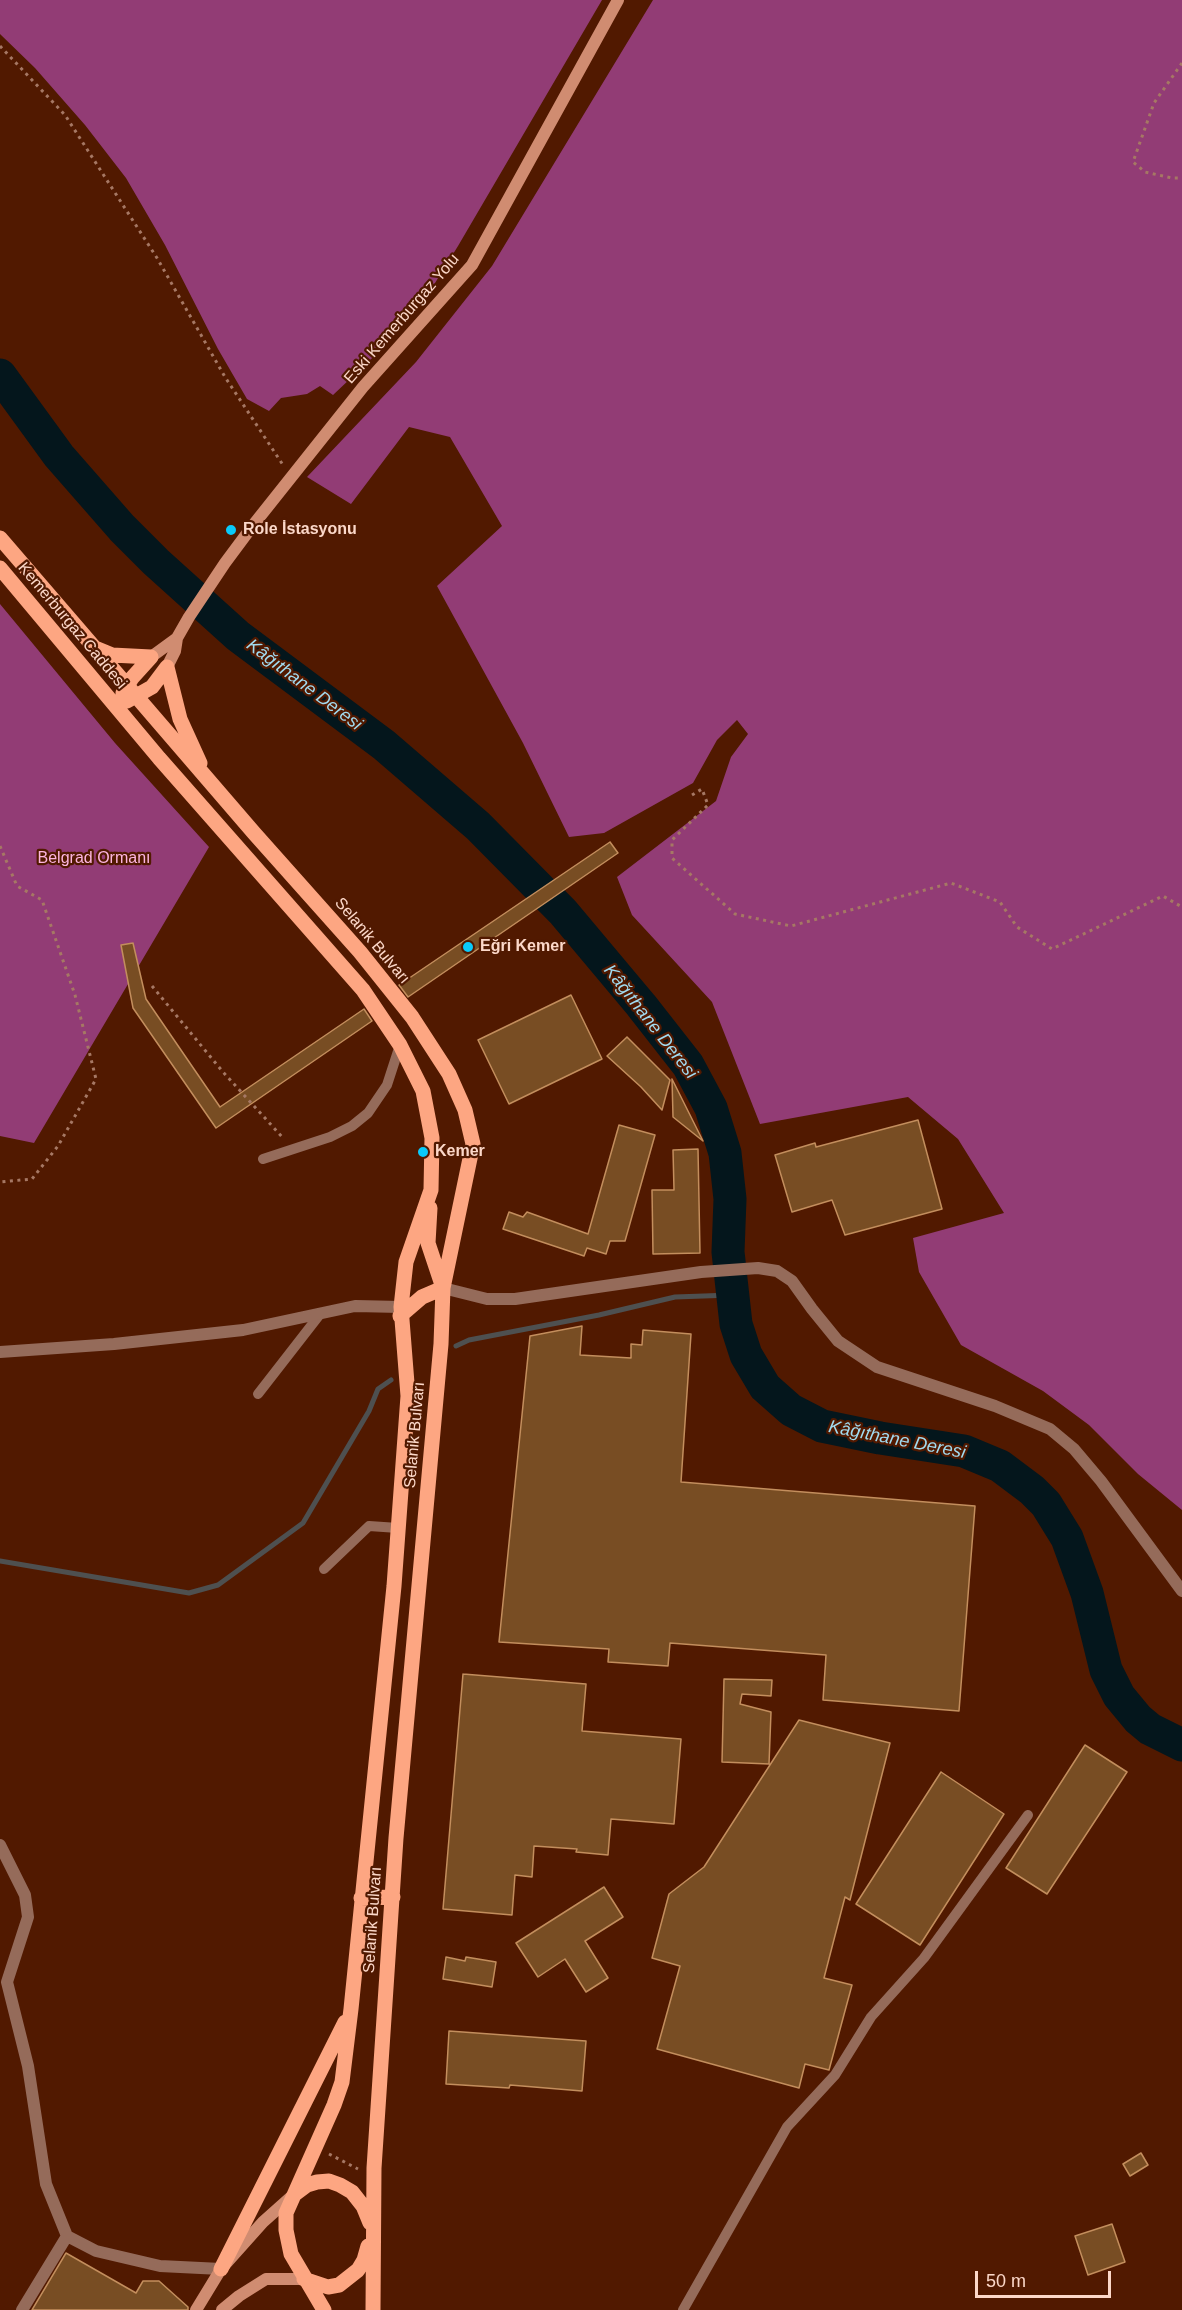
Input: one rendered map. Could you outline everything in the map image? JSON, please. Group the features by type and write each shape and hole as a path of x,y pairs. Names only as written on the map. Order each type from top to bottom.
{"main road":[{"name":"Eski Kemerburgaz Yolu","path":"167,667 175,651 177,638 225,562 363,387 472,265 618,0"},
{"name":"Kemerburgaz Caddesi","path":"0,538 132,691"},
{"name":"Kemerburgaz Caddesi","path":"0,568 116,706"},
{"name":"Eski Kemerburgaz Yolu","path":"151,657 177,638"},
{"path":"94,648 112,655 151,657 132,691 116,706"},
{"path":"132,691 152,687 167,667"},
{"path":"167,667 180,719 210,783"},
{"name":"Selanik Bulvarı","path":"132,691 360,952 412,1017 449,1074 465,1110 473,1144 443,1288 441,1344 393,1897 375,2168 372,2310"},
{"name":"Selanik Bulvarı","path":"116,706 210,817 363,990 400,1045 423,1091 432,1138 431,1190 406,1262 401,1311 408,1396 398,1528 342,2082 334,2105 293,2195"},
{"path":"401,1311 422,1297 443,1288 428,1243 431,1190"},
{"path":"361,1898 393,1897"},
{"path":"196,2310 221,2269 351,2009"},
{"path":"221,2269 263,2223 293,2195 307,2185 317,2182 328,2181 352,2192 363,2206 373,2230 364,2260 358,2270 339,2285 328,2287 304,2279 266,2279 222,2310"},
{"path":"293,2195 286,2213 286,2230 291,2254 324,2310"}],"street":[{"path":"443,1288 487,1299 515,1299 701,1272 758,1268 777,1271 792,1281 838,1341 877,1367 995,1406 1050,1429 1074,1449 1101,1481 1182,1591"},
{"path":"0,1352 114,1344 243,1330 355,1306 401,1311"},
{"path":"0,1845 25,1895 28,1917 4,1982 28,2066 46,2184 67,2236 96,2251 160,2266 221,2269"},
{"path":"22,2310 67,2236"}],"lane":[{"path":"263,1159 352,1126 368,1113 387,1085 400,1045"},
{"path":"258,1394 321,1313"},
{"path":"324,1569 369,1526 398,1528"},
{"path":"683,2310 787,2127 835,2075 871,2016 924,1958 1028,1815"}],"path":[{"path":"0,46 71,124 157,258 225,377 291,477"},
{"path":"1182,63 1154,103 1133,162 1144,172 1182,178"},
{"path":"692,795 702,789 708,805 672,840 672,858 735,914 791,926 951,883 1000,902 1017,927 1052,949 1163,896 1182,907"},
{"path":"0,846 17,886 42,900 75,995 96,1079 58,1146 32,1179 0,1182"},
{"path":"152,986 223,1072 293,1149"}],"green space":[{"path":"0,0 602,0 435,283 388,343 333,395 320,386 307,394 281,398 269,411 247,399 218,349 165,245 126,178 85,125 35,68 0,34"},
{"path":"653,0 1182,0 1182,1510 1138,1474 1089,1425 1043,1391 961,1345 919,1272 913,1238 1004,1213 958,1139 908,1097 760,1124 712,1002 632,915 617,877 716,801 731,757 748,734 737,720 717,740 693,783 604,833 569,837 523,743 437,586 502,526 450,437 409,427 351,504 307,477 416,362 492,266"},
{"name":"Belgrad Ormanı","path":"0,604 115,743 209,847 34,1143 0,1136"}],"building":[{"path":"610,842 618,853 408,997 399,985"},
{"path":"133,943 146,999 220,1107 364,1009 372,1021 216,1128 133,1008 121,945"},
{"path":"571,995 602,1059 509,1104 478,1040"},
{"path":"627,1037 670,1080 662,1110 607,1056"},
{"path":"672,1079 703,1141 673,1117"},
{"path":"918,1120 942,1209 845,1235 832,1200 792,1212 775,1155 815,1143 816,1147"},
{"path":"619,1125 655,1135 625,1241 610,1241 606,1254 587,1248 584,1256 503,1229 509,1212 523,1217 527,1212 588,1234"},
{"path":"698,1149 700,1253 653,1254 652,1190 674,1190 673,1150"},
{"path":"582,1326 580,1355 631,1358 631,1344 642,1345 643,1330 691,1334 681,1482 975,1506 959,1711 823,1700 826,1655 670,1643 668,1666 608,1662 609,1649 499,1642 530,1336"},
{"path":"463,1674 586,1684 582,1731 681,1739 674,1824 611,1819 608,1855 576,1852 577,1849 534,1846 532,1877 515,1875 512,1915 443,1909"},
{"path":"724,1679 772,1680 771,1696 742,1694 740,1704 771,1712 769,1764 722,1762"},
{"path":"799,1720 890,1743 850,1900 845,1897 824,1978 852,1985 829,2070 805,2064 799,2088 657,2049 680,1966 652,1958 669,1894 704,1867"},
{"path":"1085,1745 1127,1772 1047,1894 1006,1868"},
{"path":"941,1772 1004,1814 920,1945 856,1904"},
{"path":"604,1887 623,1917 585,1941 608,1978 586,1992 565,1959 538,1977 516,1943"},
{"path":"446,1957 465,1961 466,1957 496,1962 492,1987 443,1979"},
{"path":"449,2031 586,2041 582,2091 510,2085 509,2088 446,2084"},
{"path":"1141,2153 1148,2165 1130,2176 1123,2164"},
{"path":"1112,2224 1125,2262 1088,2275 1075,2236"},
{"path":"66,2253 136,2293 143,2281 159,2281 188,2307 188,2310 32,2310"}],"waterway":[{"name":"Kâğıthane Deresi","path":"0,375 59,456 122,528 238,636 384,745 478,826 563,912 688,1065 711,1108 725,1153 730,1199 728,1252 736,1324 746,1355 765,1387 791,1410 822,1426 964,1451 1000,1466 1032,1490 1046,1504 1067,1538 1087,1593 1106,1670 1119,1696 1138,1719 1150,1729 1182,1745"},
{"path":"456,1346 469,1340 599,1315 675,1297 732,1295"},
{"path":"0,1561 189,1593 218,1585 303,1523 369,1411 378,1389 391,1380"}],"place":[{"name":"Role İstasyonu","path":"231,530"},
{"name":"Eğri Kemer","path":"468,947"},
{"name":"Kemer","path":"423,1152"}]}
